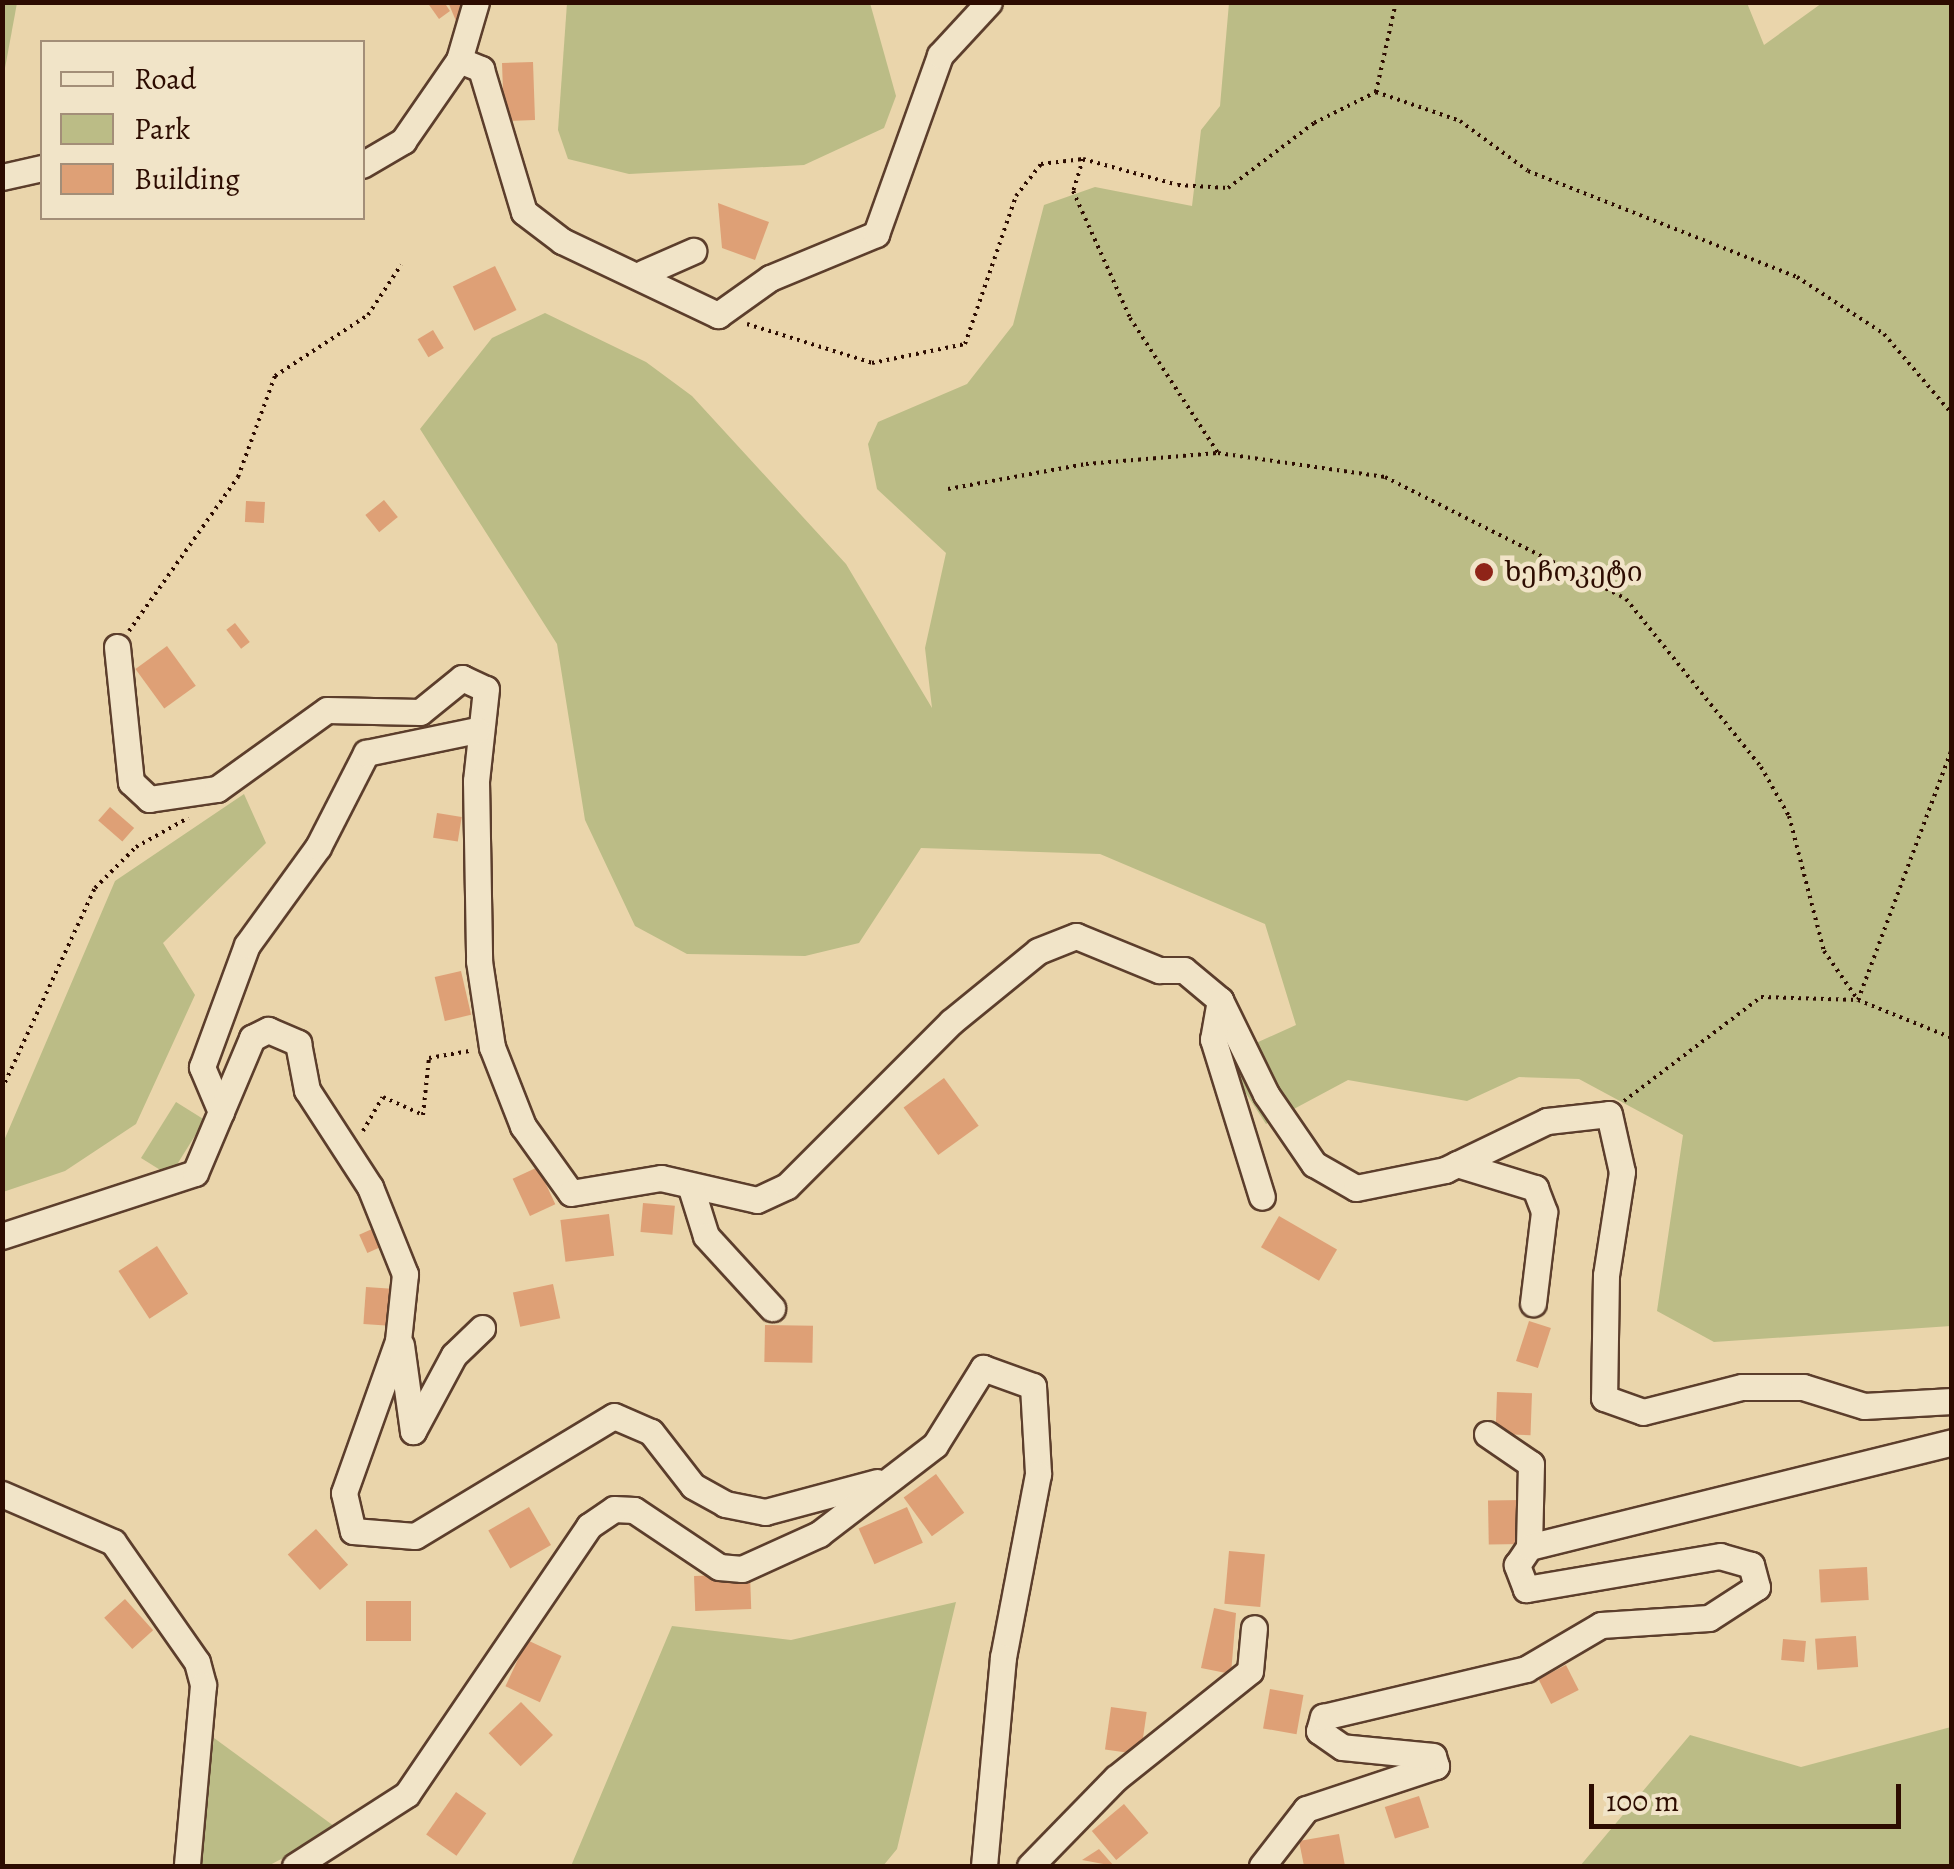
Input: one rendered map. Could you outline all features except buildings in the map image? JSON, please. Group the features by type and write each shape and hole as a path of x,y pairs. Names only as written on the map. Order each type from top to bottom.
{"street":[{"path":"365,163 403,141 460,60 476,2"},
{"path":"460,60 481,68 524,212 562,242 643,274 718,315 770,278 876,234 940,56 990,2"},
{"path":"2,176 40,168"},
{"path":"643,274 694,251"},
{"path":"117,647 131,782 149,799 217,789 327,710 420,712 462,678 486,689 478,730 479,961 492,1047 523,1126 570,1192 660,1178 757,1200 787,1186 951,1022 1038,951 1076,936 1159,970 1184,970 1220,1000 1266,1094 1314,1164 1356,1188 1457,1164 1547,1121 1609,1114 1622,1172 1606,1275 1604,1398 1643,1412 1742,1388 1803,1387 1864,1406 1952,1401"},
{"path":"221,1112 202,1067 247,944 318,847 366,753 478,730"},
{"path":"1220,1000 1214,1039 1262,1197"},
{"path":"2,1236 195,1173 252,1038 268,1030 298,1043 307,1090 348,1157 405,1274 398,1341 344,1492 346,1520 374,1538 415,1536 614,1416 651,1432 693,1486 725,1504 765,1512 876,1482"},
{"path":"1457,1164 1535,1188 1544,1212 1533,1303"},
{"path":"692,1188 706,1236 772,1308"},
{"path":"398,1341 412,1431 454,1355 482,1328"},
{"path":"295,1866 407,1794 461,1726 504,1639 589,1526 614,1508 634,1510 718,1567 742,1569 819,1534 876,1482 935,1445 983,1368 1033,1386 1038,1474 1003,1657 984,1866"},
{"path":"1262,1866 1306,1809 1436,1766 1433,1756 1342,1747 1319,1731 1323,1717 1526,1669 1601,1625 1709,1618 1757,1587 1750,1564 1720,1556 1526,1589 1517,1565 1529,1547 1530,1464 1486,1434"},
{"path":"1529,1547 1952,1442"},
{"path":"2,1494 113,1542 197,1662 203,1685 186,1866"},
{"path":"1030,1866 1116,1778 1250,1671 1254,1628"}],"path":[{"path":"1376,92 1396,2"},
{"path":"718,315 872,363 965,344 982,317 1016,196 1041,164 1083,159 1178,186 1228,188 1314,123 1376,92 1460,121 1528,171 1797,277 1884,334 1952,414"},
{"path":"1083,159 1073,191 1130,318 1218,453"},
{"path":"117,647 238,476 275,376 368,316 401,265"},
{"path":"948,489 1086,464 1218,453 1385,477 1626,598 1761,767 1790,816 1824,951 1858,1000"},
{"path":"1858,1000 1952,748"},
{"path":"2,1089 96,888 217,789"},
{"path":"1609,1114 1761,997 1858,1000 1952,1038"},
{"path":"348,1157 384,1097 422,1114 429,1058 492,1047"}],"green space":[{"path":"2,3 17,3 3,79"},
{"path":"567,3 870,3 896,96 884,128 804,165 629,174 568,159 558,130"},
{"path":"1229,3 1747,3 1764,45 1822,3 1951,3 1951,1326 1714,1342 1657,1311 1683,1135 1579,1079 1519,1077 1467,1101 1348,1080 1266,1124 1223,1058 1296,1025 1265,924 1100,854 921,848 859,943 805,956 687,954 635,926 585,820 557,644 420,429 492,338 545,313 646,362 692,396 846,564 932,708 925,648 946,553 877,489 868,444 878,422 967,384 1013,325 1044,205 1095,187 1192,206 1201,130 1220,106"},
{"path":"244,794 266,843 163,943 195,995 136,1124 65,1171 3,1192 3,1143 115,881"},
{"path":"176,1102 205,1120 170,1176 141,1158"},
{"path":"956,1602 897,1849 883,1866 571,1866 672,1626 791,1640"},
{"path":"1951,1727 1951,1866 1580,1866 1690,1735 1801,1767"},
{"path":"214,1738 338,1829 268,1866 196,1866"}],"place":[{"name":"ხეჩოკეტი","path":"1484,572"}]}
